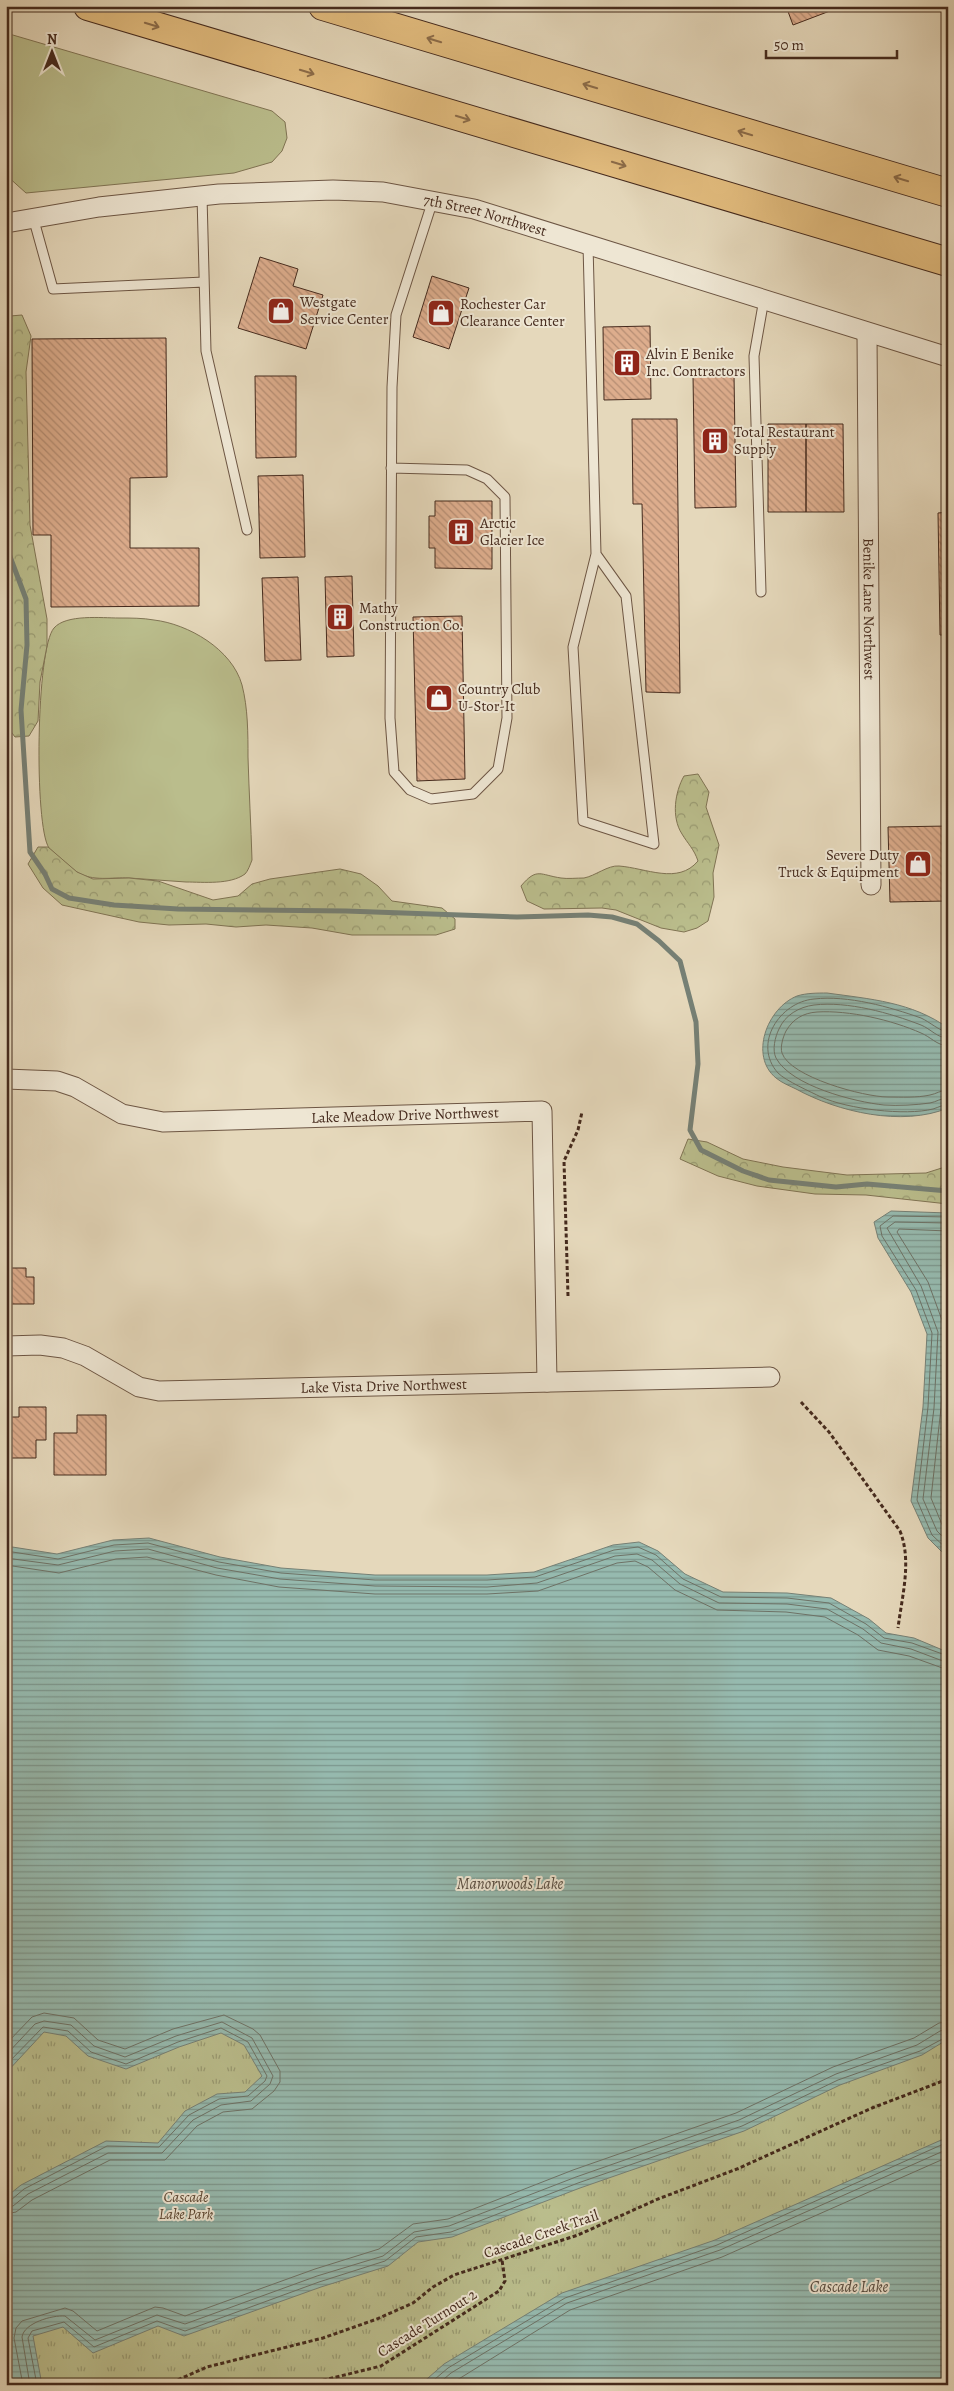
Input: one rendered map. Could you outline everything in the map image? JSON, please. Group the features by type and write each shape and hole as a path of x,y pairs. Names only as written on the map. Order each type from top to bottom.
{"highway":[{"path":"88,6 948,262"},
{"path":"323,6 948,193"}],"street":[{"name":"7th Street Northwest","path":"6,223 99,207 202,196 333,190 383,192 474,209 948,358"},
{"name":"Benike Lane Northwest","path":"867,334 871,885"},
{"name":"Lake Meadow Drive Northwest","path":"6,1079 57,1081 75,1087 122,1114 169,1123 542,1111 547,1382"},
{"name":"Lake Vista Drive Northwest","path":"6,1346 40,1345 63,1348 85,1356 139,1387 159,1390 770,1377"}],"lane":[{"path":"202,196 206,351 247,530"},
{"path":"391,468 467,470 487,479 505,497 507,718 498,769 473,794 431,799 410,790 394,772 390,718 391,468 392,387 396,315 433,200"},
{"path":"33,217 53,289 204,282"},
{"path":"588,245 596,554 573,647 583,821 654,844 626,596 596,554"},
{"path":"761,592 754,356 764,299"}],"path":[{"path":"568,1296 564,1161 578,1130 582,1112"},
{"path":"802,1402 829,1432 900,1531 906,1545 906,1561 898,1628"},
{"name":"Cascade Creek Trail","path":"166,2385 207,2367 323,2338 377,2319 413,2303 433,2287 454,2275 578,2235 658,2199 737,2169 872,2108 948,2079"},
{"name":"Cascade Turnout 2","path":"304,2385 381,2366 499,2291 505,2281 502,2260"}],"green space":[{"path":"6,33 272,111 285,122 287,138 282,151 272,162 234,173 26,193 6,175"},
{"path":"22,315 31,336 26,372 30,525 47,619 47,646 40,682 38,721 29,736 15,737 9,729 10,624 6,604 6,326 10,316"},
{"path":"75,619 146,619 167,622 207,640 229,660 237,672 242,685 247,712 252,860 246,873 239,878 224,881 186,882 89,877 77,872 49,848 44,833 39,774 41,701 48,642 54,628"},
{"path":"698,774 709,792 706,807 719,845 713,873 714,897 708,921 697,928 684,932 661,928 616,910 602,908 544,909 527,901 521,886 535,874 563,878 584,878 615,866 671,874 690,868 698,861 682,834 675,812 678,789 684,776"},
{"path":"38,847 48,847 77,872 93,879 129,878 158,881 213,900 238,896 252,884 270,879 340,869 361,874 378,886 392,901 442,908 455,919 455,929 436,935 352,935 312,928 266,925 236,927 139,922 62,905 43,888 28,864"},
{"path":"688,1139 707,1142 743,1159 783,1167 847,1175 926,1173 948,1166 948,1204 866,1195 815,1194 757,1186 718,1176 680,1159"},
{"name":"Cascade Lake Park","path":"948,1862 948,2385 6,2385 6,2026"}],"water":[{"path":"827,993 875,1000 905,1007 920,1012 948,1028 948,1108 930,1114 911,1116 870,1114 831,1104 783,1083 776,1078 768,1069 764,1058 765,1033 770,1021 786,1002 797,996"},
{"path":"891,1211 948,1213 948,1554 945,1555 928,1538 911,1501 923,1407 927,1334 911,1292 878,1238 874,1222"},
{"name":"Manorwoods Lake","path":"149,1538 220,1557 281,1568 375,1575 487,1575 534,1572 613,1545 639,1542 658,1551 685,1574 723,1592 787,1593 831,1598 869,1619 886,1633 914,1638 945,1651 948,1655 948,2039 922,2055 840,2085 744,2131 580,2188 452,2237 418,2242 388,2266 321,2287 184,2336 158,2326 93,2353 63,2327 33,2336 42,2385 6,2385 6,2197 21,2185 106,2141 158,2143 185,2111 217,2094 245,2092 262,2076 244,2045 221,2033 179,2047 126,2069 88,2056 66,2036 44,2032 6,2073 6,1546 57,1554 113,1540"},
{"name":"Cascade Lake","path":"948,2137 948,2385 420,2385 444,2364 562,2293 715,2240"}],"building":[{"path":"786,6 843,6 793,25"},
{"name":"Westgate Service Center","path":"260,257 298,269 293,286 323,295 306,349 238,328"},
{"name":"Rochester Car Clearance Center","path":"432,276 469,288 449,349 413,337"},
{"name":"Alvin E Benike Inc. Contractors","path":"650,326 651,399 604,400 603,327"},
{"path":"166,338 167,477 130,478 130,548 199,548 199,606 51,607 51,535 33,535 32,339"},
{"name":"Total Restaurant Supply","path":"734,374 736,507 695,508 693,375"},
{"path":"255,376 296,376 296,457 256,458"},
{"path":"632,419 677,419 680,693 646,692 642,504 633,504"},
{"path":"768,424 806,424 806,512 768,512"},
{"path":"806,424 843,424 844,512 806,512"},
{"path":"303,475 305,557 260,558 258,476"},
{"name":"Arctic Glacier Ice","path":"435,501 492,501 492,569 435,568 435,548 429,548 429,516 435,516"},
{"path":"948,512 948,635 940,635 938,513"},
{"name":"Mathy Construction Co.","path":"352,576 354,656 327,657 325,577"},
{"path":"298,577 301,660 265,661 262,578"},
{"name":"Country Club U-Stor-It","path":"462,616 465,779 417,781 413,617"},
{"name":"Severe Duty Truck & Equipment","path":"948,826 948,901 890,902 888,827"},
{"path":"6,1268 26,1268 26,1277 34,1277 34,1304 6,1304"},
{"path":"19,1407 46,1407 46,1440 36,1440 36,1458 6,1458 6,1417 19,1417"},
{"path":"77,1415 106,1415 106,1475 54,1475 54,1433 77,1433"}],"waterway":[{"path":"6,428 6,438"},
{"path":"6,495 10,500 6,510"},
{"path":"6,546 26,599 27,645 21,710 30,852 45,874 52,889 69,898 114,905 178,909 346,911 517,917 588,915 612,917 637,924 680,961 696,1022 698,1064 690,1130 701,1150 743,1171 769,1180 836,1187 867,1184 948,1191"}],"place":[{"name":"Westgate Service Center","path":"281,311"},
{"name":"Rochester Car Clearance Center","path":"441,313"},
{"name":"Alvin E Benike Inc. Contractors","path":"627,363"},
{"name":"Total Restaurant Supply","path":"715,441"},
{"name":"Arctic Glacier Ice","path":"461,532"},
{"name":"Mathy Construction Co.","path":"340,617"},
{"name":"Country Club U-Stor-It","path":"439,698"},
{"name":"Severe Duty Truck & Equipment","path":"918,864"}]}
